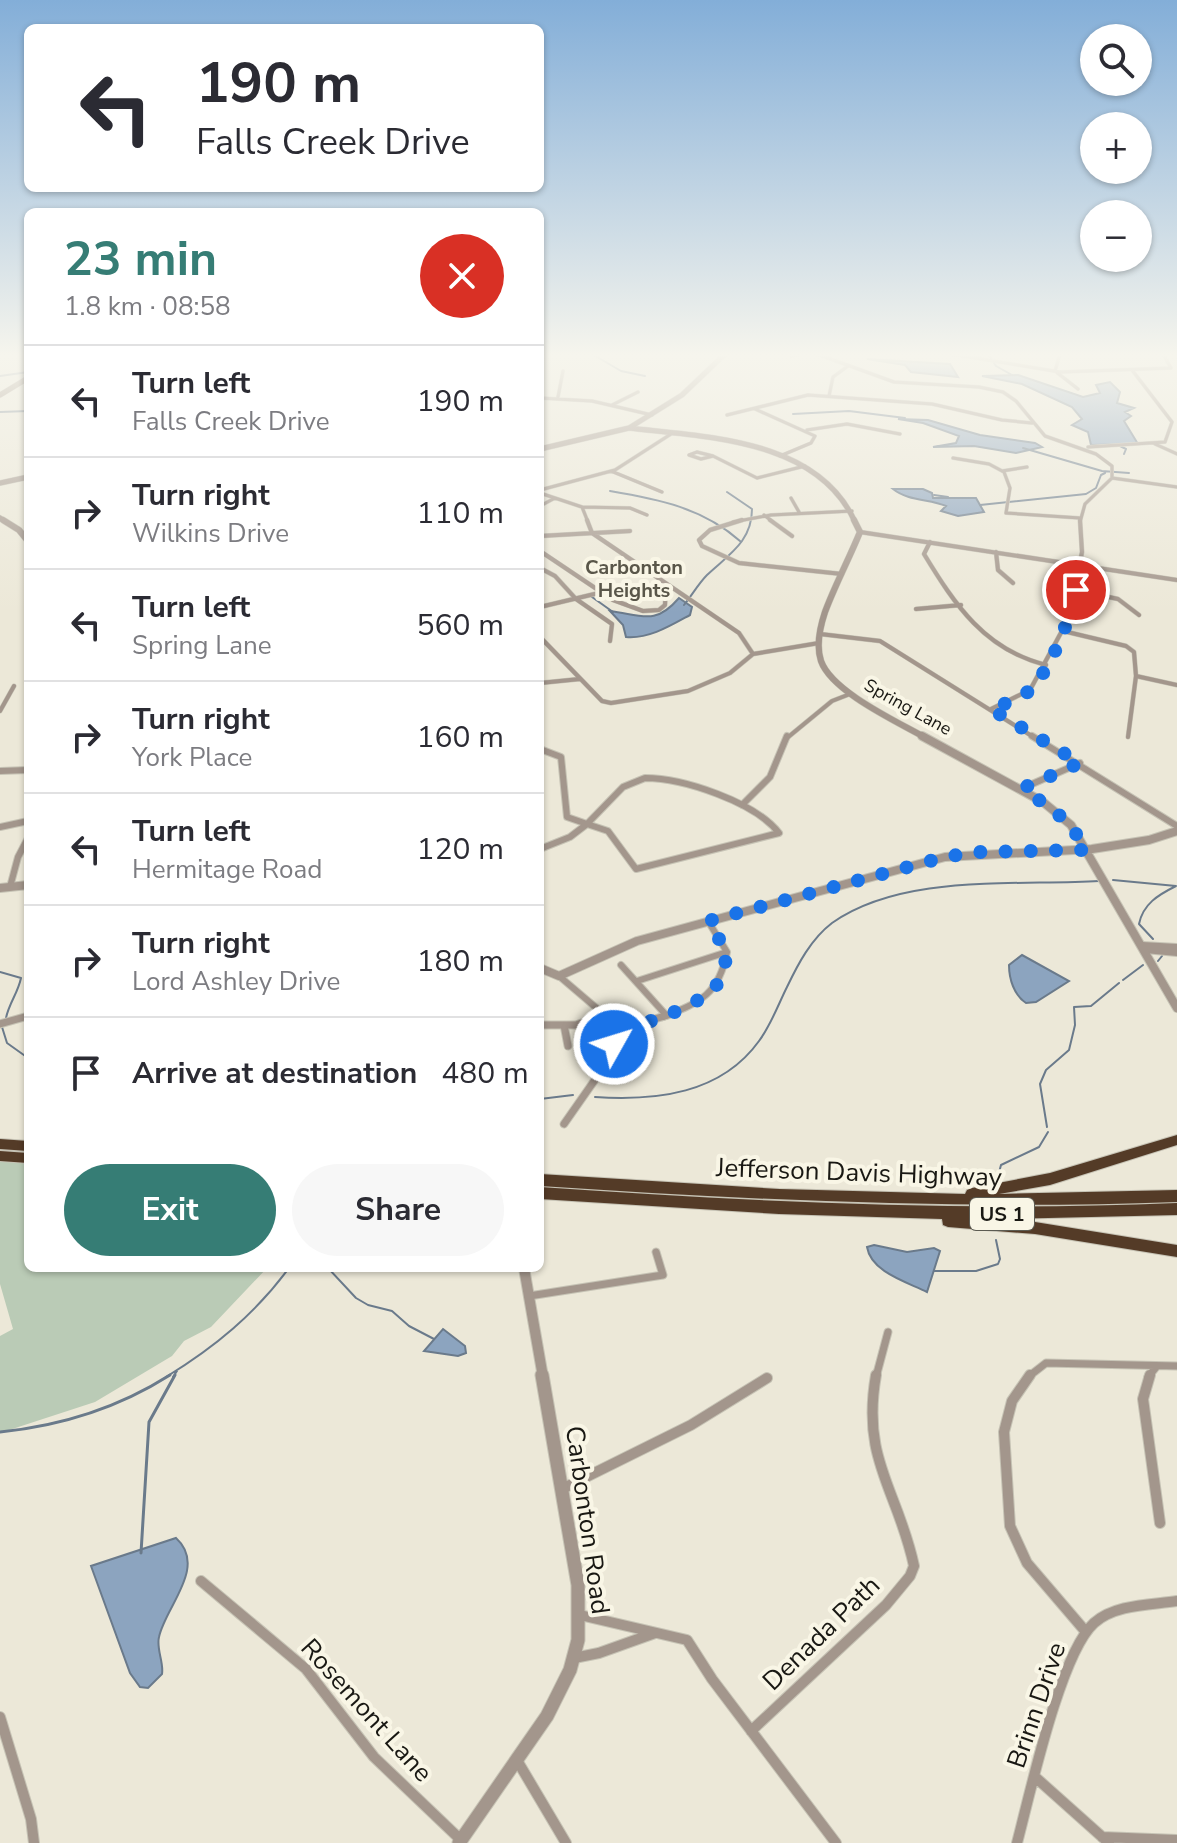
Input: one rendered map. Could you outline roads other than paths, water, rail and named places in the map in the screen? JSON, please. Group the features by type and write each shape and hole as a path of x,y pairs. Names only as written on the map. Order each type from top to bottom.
{"highway":[{"path":"932,1201 1012,1188 1177,1140"},
{"path":"0,1144 24,1146"},
{"path":"0,1156 24,1158"},
{"name":"Jefferson Davis Highway","path":"544,1180 775,1196 932,1201 1177,1196"},
{"name":"Jefferson Davis Highway","path":"544,1193 828,1210 971,1214 1177,1209"},
{"path":"828,1210 1035,1228 1177,1251"}],"street":[{"path":"544,448 578,440"},
{"path":"544,490 557,483 611,471 661,440"},
{"path":"544,641 602,701 626,702 710,684 730,673 753,654 819,643 860,532 852,511 829,481 805,466 738,443 716,440"},
{"path":"780,456 813,440"},
{"path":"991,709 1030,690 1046,665 1070,616 1080,564 1080,518 1085,504 1112,478 1112,466 1105,459 1084,447 1058,440"},
{"path":"1084,447 1155,444 1166,440"},
{"path":"1155,444 1177,454"},
{"path":"713,456 697,459 688,453 713,456 757,478 805,466"},
{"path":"953,458 991,464 1002,471 1010,487 1004,503 1006,513 1080,518"},
{"path":"1002,471 1027,467"},
{"path":"611,471 662,492"},
{"path":"0,483 24,478"},
{"path":"1112,478 1177,487"},
{"path":"544,494 582,507 630,508 647,515"},
{"path":"544,504 555,498"},
{"path":"791,498 799,512"},
{"path":"582,507 592,533 739,633 753,654"},
{"path":"842,574 739,563 702,546 699,540 709,531 764,515 852,511"},
{"path":"764,515 792,536"},
{"path":"0,518 24,536"},
{"path":"544,536 630,531"},
{"path":"860,532 1177,580"},
{"path":"930,542 924,554 990,641 1001,649 1046,665"},
{"path":"996,552 994,562 998,572 1013,583"},
{"path":"544,553 559,559 620,607 636,612 650,612 665,605 666,584"},
{"path":"544,570 555,576 576,599 612,624 614,629 610,641"},
{"path":"1076,590 1124,601 1139,615"},
{"path":"544,606 603,592"},
{"path":"916,609 961,605"},
{"path":"1063,631 1126,646 1134,652 1136,676 1128,737"},
{"path":"559,976 637,941 945,857 977,852 1087,850 1151,841 1177,828 1080,763 880,641 820,634"},
{"name":"Spring Lane","path":"819,643 822,664 850,694 1023,788 1068,822 1177,1008"},
{"path":"1136,676 1177,685"},
{"path":"544,683 580,679"},
{"path":"0,711 14,686"},
{"path":"742,805 770,777 788,734 832,701 850,694"},
{"path":"544,751 561,757 567,817 587,824 608,831 636,869 779,833 765,816 742,805 654,777 629,783 614,793 587,824 555,845 544,848"},
{"path":"1023,788 1080,763"},
{"path":"0,771 24,770"},
{"path":"0,827 24,822"},
{"path":"10,887 24,846"},
{"path":"0,888 24,885"},
{"path":"615,1031 666,1015 706,996 722,977 727,952 708,921"},
{"path":"1143,948 1177,950"},
{"path":"637,981 727,952"},
{"path":"621,965 666,1015"},
{"path":"544,970 559,976 604,1015 615,1031 609,1058 564,1124"},
{"path":"544,1025 576,1025 604,1015"},
{"path":"0,1024 24,1017"},
{"path":"564,1025 568,1046"},
{"path":"529,1296 663,1275 656,1252"},
{"name":"Carbonton Road","path":"460,1842 547,1716 574,1658 580,1615 578,1585 525,1272"},
{"name":"Denada Path","path":"751,1731 886,1605 910,1576 914,1566 876,1461 869,1431 872,1389 888,1332"},
{"path":"1086,1632 1025,1558 1014,1540 1007,1508 1003,1422 1014,1395 1032,1372 1046,1363 1177,1366"},
{"path":"1157,1366 1146,1380 1143,1399 1160,1523"},
{"path":"562,1489 691,1425 767,1378"},
{"name":"Rosemont Lane","path":"201,1581 306,1669 374,1757 460,1842"},
{"name":"Brinn Drive","path":"1017,1843 1034,1776 1071,1660 1086,1632 1099,1620 1124,1610 1177,1601"},
{"path":"580,1615 687,1640 836,1843"},
{"path":"574,1658 599,1653 655,1633"},
{"path":"0,1717 31,1819 34,1843"},
{"path":"518,1762 566,1843"},
{"path":"1034,1776 1105,1840 1177,1840"}],"water":[{"path":"957,440 1014,440 1042,447 1016,453 974,446 933,447 956,443"},
{"path":"1090,440 1136,440 1138,444 1091,445"},
{"path":"893,489 923,489 932,493 933,498 976,498 984,512 958,516 941,511 946,506 905,496"},
{"path":"679,598 692,607 690,615 643,636 626,637 623,625 610,611 655,615"},
{"path":"1022,955 1069,981 1036,1002 1026,1003 1015,991 1009,970 1009,965"},
{"path":"874,1245 907,1252 934,1248 940,1251 927,1292 882,1270 870,1256 867,1247"},
{"path":"443,1329 465,1346 466,1353 458,1356 424,1351"},
{"path":"176,1538 185,1549 188,1561 182,1587 159,1637 162,1674 148,1688 140,1687 130,1673 91,1566"}],"waterway":[{"path":"1120,446 1126,449 1124,454"},
{"path":"1023,448 1102,471 1129,473"},
{"path":"980,505 1086,494 1096,488 1101,475 1105,473"},
{"path":"610,491 695,513 711,520 740,541"},
{"path":"684,605 704,578 737,547 748,530 752,509 727,492"},
{"path":"934,495 948,497"},
{"path":"592,597 613,612"},
{"path":"1113,880 1176,886 1152,901 1141,917 1139,924 1153,939"},
{"path":"595,1097 664,1095 706,1083 726,1073 744,1059 759,1041 806,952 818,937 832,923 860,907 892,896 961,885 1099,881"},
{"path":"1158,961 1162,956"},
{"path":"1123,980 1143,965"},
{"path":"0,972 21,978 6,1018"},
{"path":"1047,1127 1040,1084 1046,1070 1069,1050 1075,1025 1074,1007 1091,1006 1119,983"},
{"path":"2,1027 7,1043 24,1055"},
{"path":"544,1099 573,1095"},
{"path":"997,1180 1001,1165 1039,1147 1048,1132"},
{"path":"934,1271 976,1271 998,1264 1000,1259 996,1240"},
{"path":"166,1377 233,1328 286,1272"},
{"path":"332,1272 356,1298 368,1305 392,1311 409,1326 434,1339"},
{"path":"173,1377 177,1371"},
{"path":"0,1432 88,1414 130,1397 170,1375"},
{"path":"141,1553 149,1422 175,1375"}],"district":[{"name":"Carbonton Heights","path":"634,578"}]}
